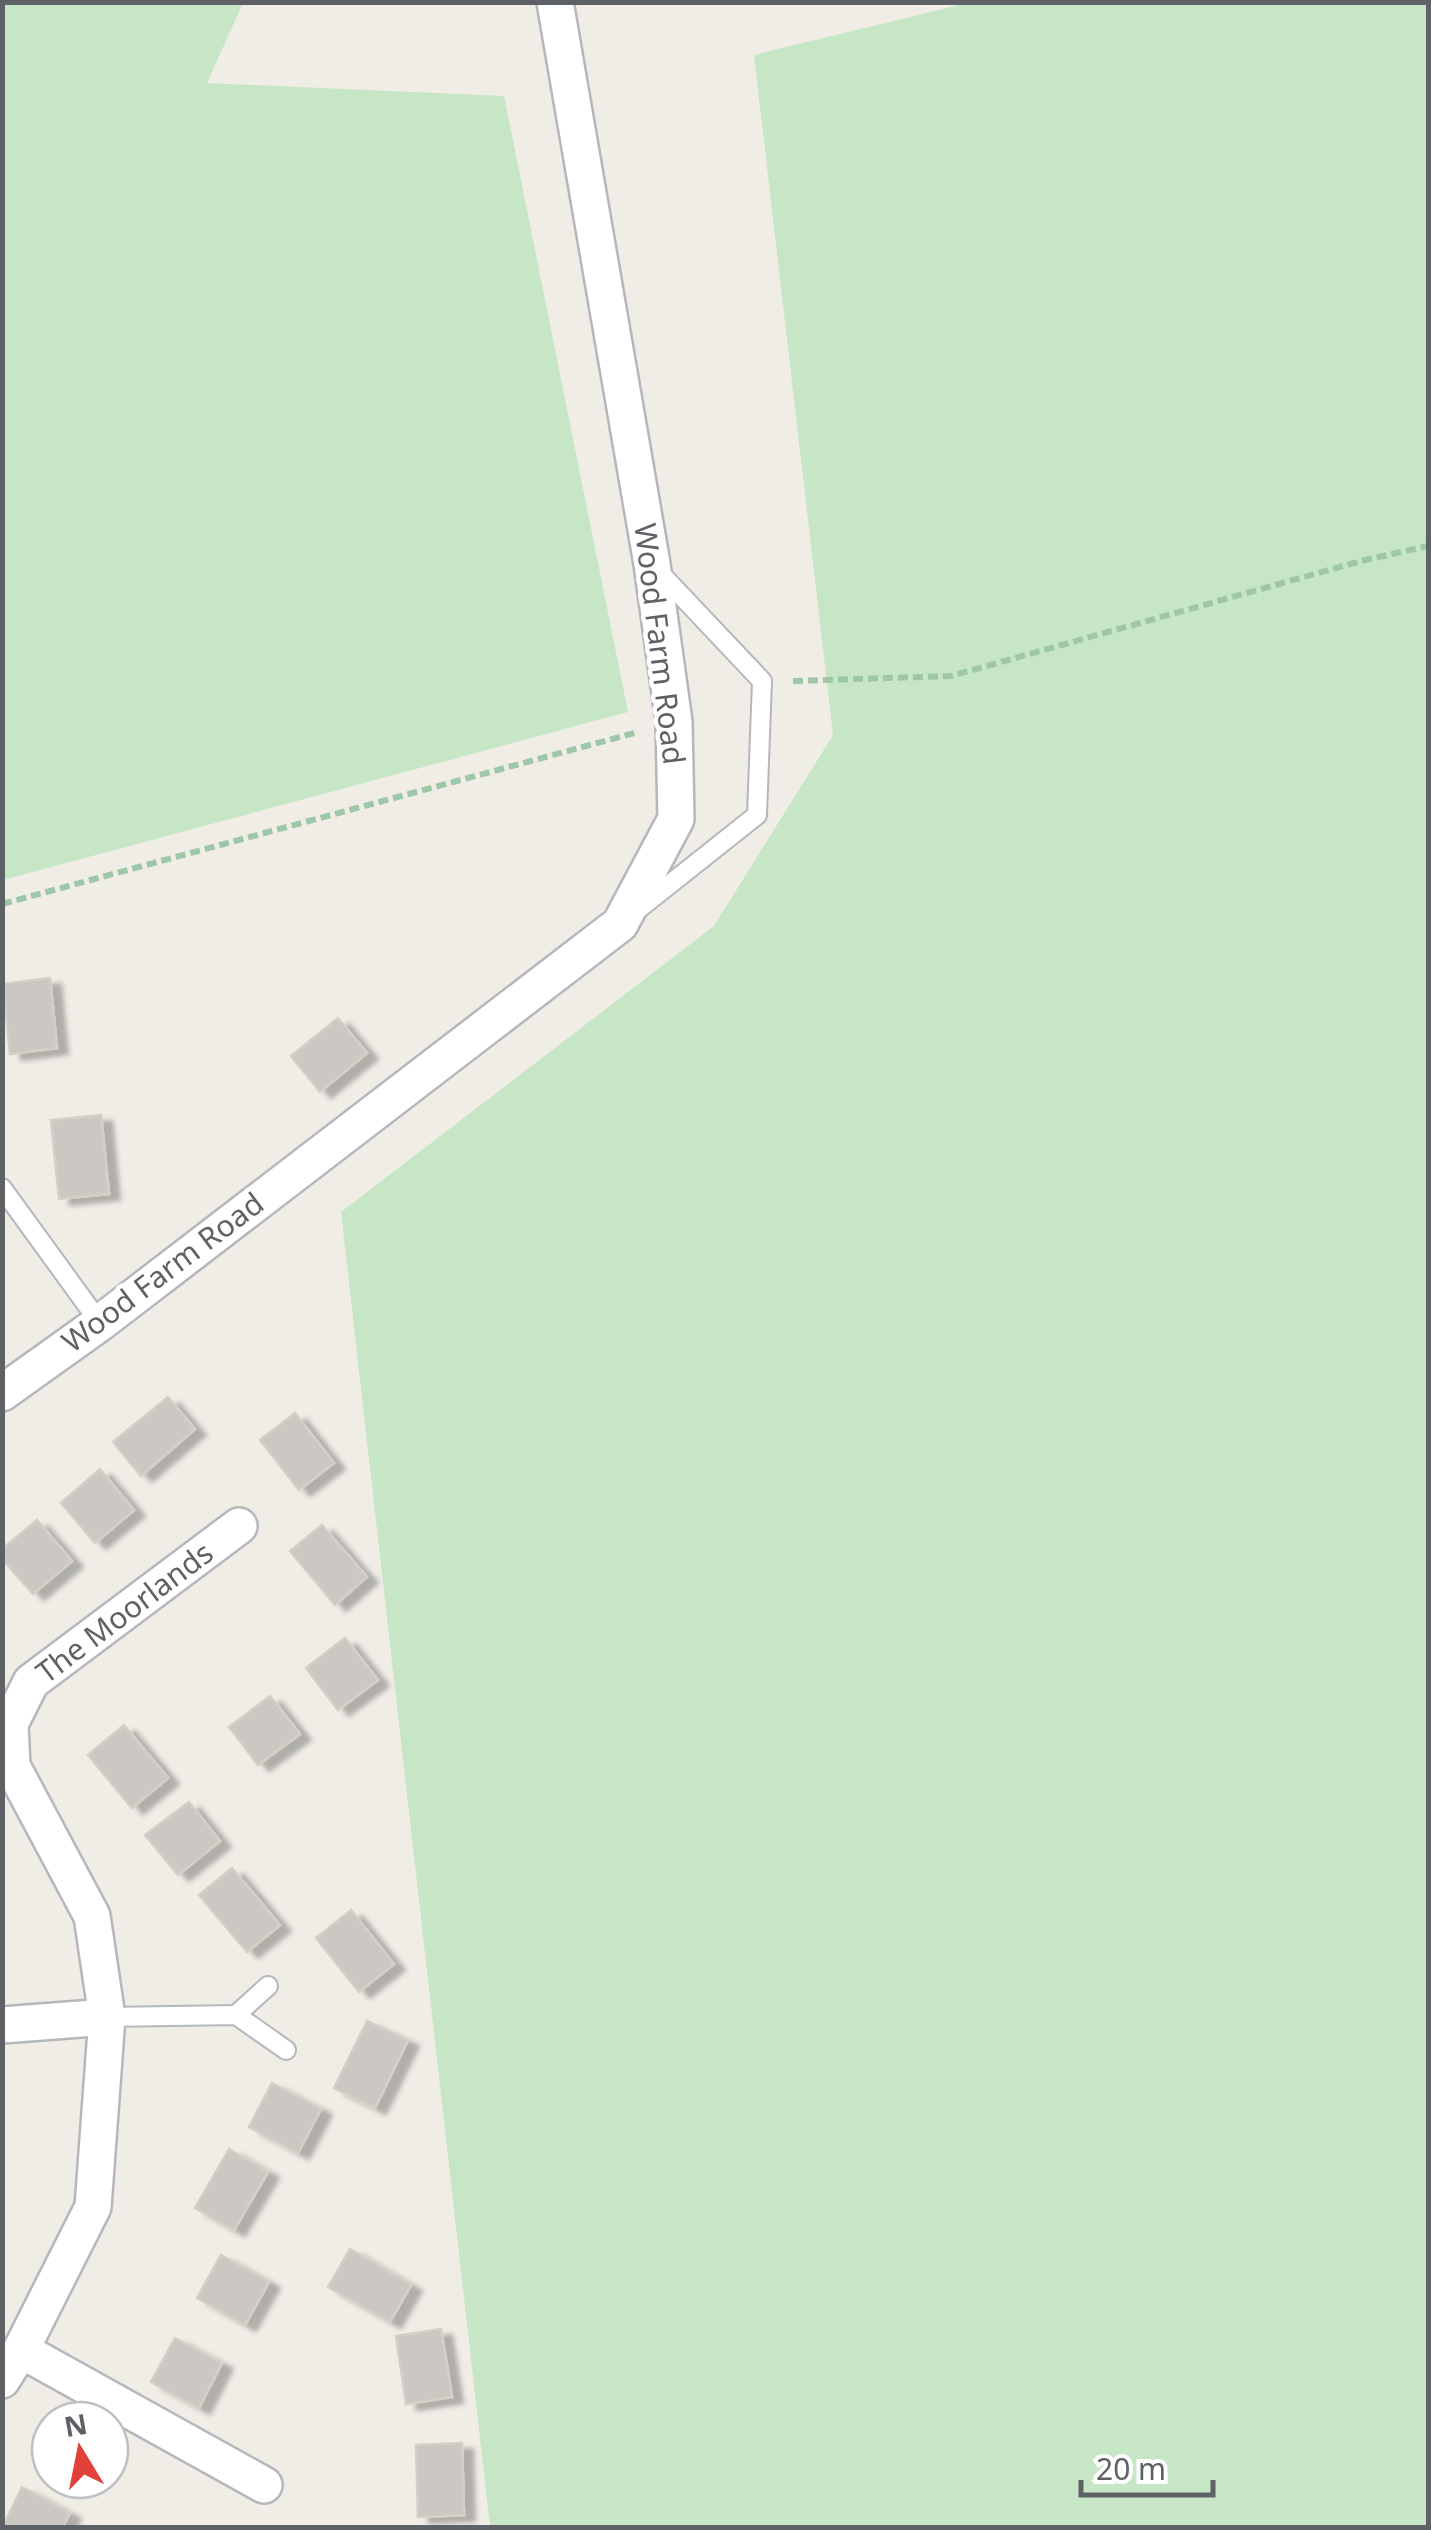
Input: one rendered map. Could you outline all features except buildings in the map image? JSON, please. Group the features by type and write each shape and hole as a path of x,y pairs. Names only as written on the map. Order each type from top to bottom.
{"street":[{"name":"Wood Farm Road","path":"2,1392 100,1323 620,924 676,819 674,722 652,564 555,2"},
{"name":"The Moorlands","path":"2,2380 22,2350 92,2208 107,2017 92,1916 12,1766 10,1724 31,1682 239,1526"},
{"path":"2,2025 107,2017"},
{"path":"22,2350 264,2485"}],"lane":[{"path":"620,924 757,815 762,681 652,564"},
{"path":"2,1188 100,1323"},
{"path":"236,2015 268,1986"},
{"path":"107,2017 236,2015 286,2050"}],"path":[{"path":"762,681 951,676 1361,561 1428,546"},
{"path":"2,904 674,722"}],"green space":[{"path":"3,2 243,3 207,83 504,96 628,712 3,880"},
{"path":"967,3 1428,3 1428,2527 490,2527 341,1212 714,926 833,735 754,55"}]}
